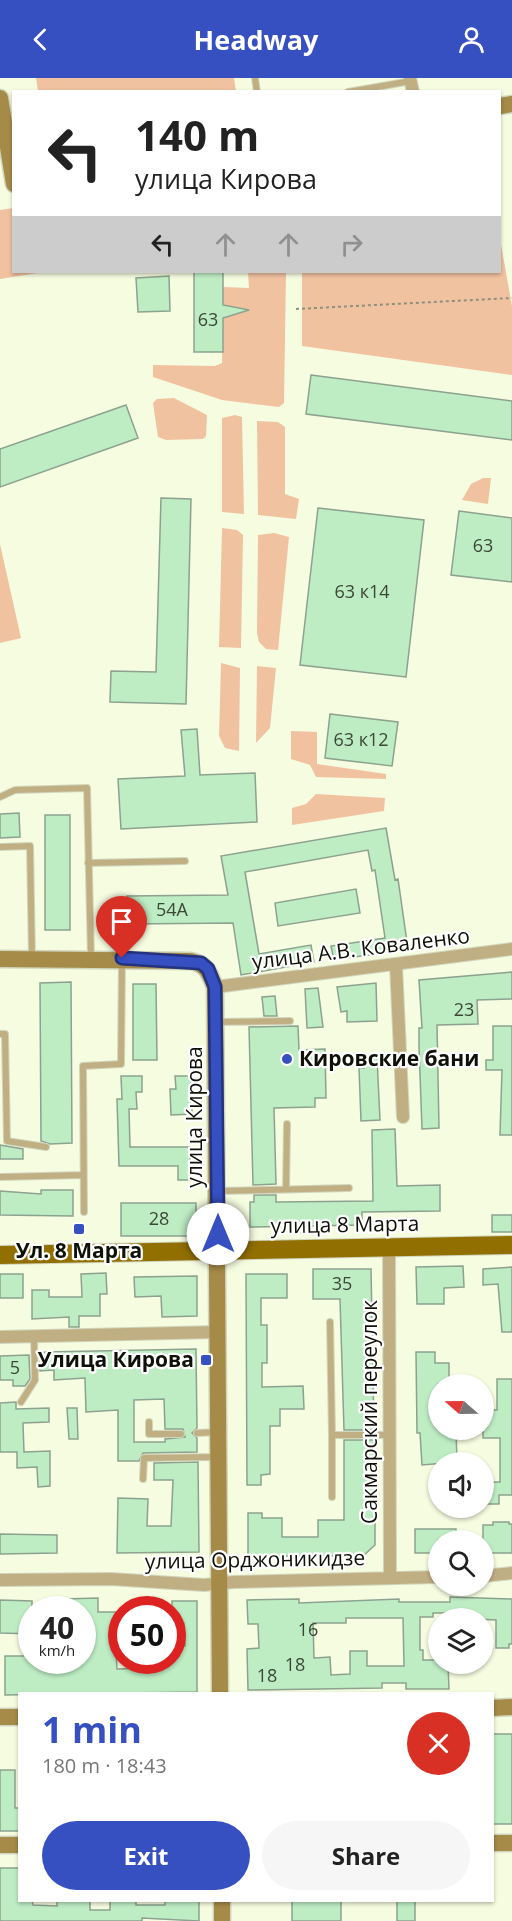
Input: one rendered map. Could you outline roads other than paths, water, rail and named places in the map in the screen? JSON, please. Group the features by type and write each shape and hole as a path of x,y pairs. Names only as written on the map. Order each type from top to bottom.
{"main road":[{"path":"0,101 12,174"},
{"name":"улица Кирова","path":"0,958 122,958 201,963 208,969 215,987 220,1692"},
{"name":"улица 8 Марта","path":"0,1255 512,1245"},
{"path":"494,1708 512,1707"},
{"path":"0,1717 18,1717"},
{"path":"494,1843 512,1843"},
{"path":"0,1845 18,1845"},
{"path":"222,1902 222,1921"}],"street":[{"name":"улица А.В. Коваленко","path":"215,987 512,949"},
{"path":"396,965 403,1117"},
{"name":"Сакмарский переулок","path":"389,1246 390,1577"},
{"path":"0,1337 218,1332"},
{"path":"494,1575 512,1574"},
{"name":"улица Орджоникидзе","path":"0,1580 111,1579 141,1583 220,1583 428,1577"}],"lane":[{"path":"364,90 411,84"},
{"path":"0,797 15,790 87,788 91,958"},
{"path":"0,847 30,846 32,958"},
{"path":"88,864 185,861"},
{"path":"84,1212 83,1066 121,1064 122,958"},
{"path":"217,1022 290,1021"},
{"path":"0,1034 5,1034 4,1090 7,1141 46,1147"},
{"path":"286,1190 287,1124"},
{"path":"0,1177 83,1175"},
{"path":"218,1191 349,1188"},
{"path":"330,1322 332,1497"},
{"path":"21,1402 35,1380 34,1336"},
{"path":"149,1422 149,1434 181,1434"},
{"path":"197,1433 219,1432"},
{"path":"332,1435 390,1435"},
{"path":"143,1479 144,1458 219,1457"}],"place":[{"name":"Кировские бани","path":"287,1059"},
{"name":"Ул. 8 Марта","path":"79,1229"},
{"name":"Улица Кирова","path":"206,1360"}]}
